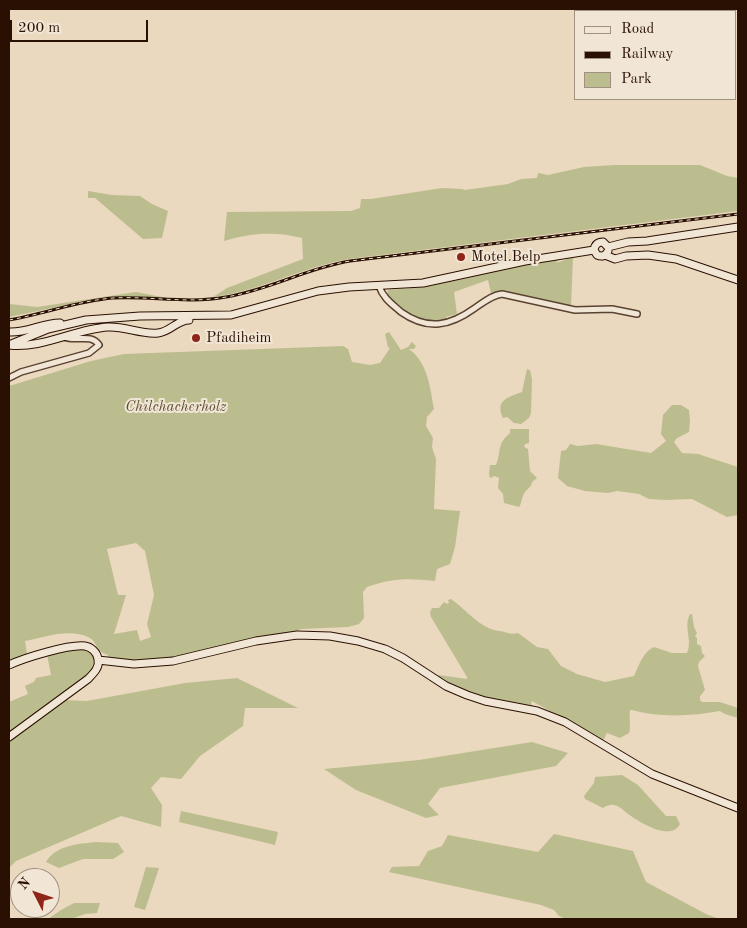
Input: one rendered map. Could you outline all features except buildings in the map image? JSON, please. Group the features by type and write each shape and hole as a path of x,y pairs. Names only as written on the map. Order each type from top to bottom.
{"street":[{"path":"608,247 628,242 647,241 738,227"},
{"path":"594,250 599,242 606,243 608,247"},
{"path":"605,255 608,247"},
{"path":"594,250 597,255 605,255 615,259 626,256 676,259 738,280"},
{"path":"9,345 27,346 108,327 159,333 171,329 183,321 206,320 245,312 318,291 423,283 525,261 594,250"},
{"path":"378,286 385,298 406,315 414,320 430,324 457,320 493,296 502,294 575,310 612,308 637,314"},
{"path":"9,332 21,332 46,324 112,318 219,316"},
{"path":"9,345 39,332 70,323"},
{"path":"9,378 21,372 88,354 99,345 90,338 70,339 64,337"},
{"path":"98,660 134,664 173,661 256,642 297,635 330,636 358,641 385,649 403,658 446,686 467,695 485,701 537,711 560,719 585,732 620,756 652,774 738,808"},
{"path":"9,665 29,657 82,646 92,649 98,660 96,669 88,679 9,737"}],"green space":[{"path":"700,165 727,176 738,178 738,211 349,259 315,267 247,290 213,297 227,288 303,259 302,238 282,234 263,234 243,236 224,241 227,212 351,211 360,208 361,199 442,188 465,190 508,184 521,179 537,178 538,173 548,175 584,167"},
{"path":"88,191 112,195 140,196 168,211 162,238 143,239 95,198 88,198"},
{"path":"573,257 571,307 504,292 491,293 488,280 454,292 457,314 446,317 447,321 430,321 407,313 387,296 388,290 423,287 515,266 559,259 556,263"},
{"path":"136,292 167,298 106,297 9,317 10,304 37,307"},
{"name":"Chilchacherholz","path":"389,332 401,350 408,347 412,342 416,346 414,349 409,349 424,368 434,409 427,417 426,426 433,438 432,447 436,459 434,509 460,511 455,547 450,564 437,569 435,581 400,580 367,587 363,592 364,618 359,624 348,627 301,629 293,633 277,634 194,654 134,661 108,658 108,655 100,651 88,637 81,634 65,633 25,641 27,654 9,662 9,386 91,361 124,354 343,346 348,349 352,362 370,365 380,363 390,348 388,347 385,334","holes":["136,543 145,551 154,595 147,624 151,637 140,641 137,630 114,634 126,595 118,595 107,549"]},
{"path":"527,369 530,370 532,379 531,413 529,418 521,424 514,423 507,417 503,418 500,407 504,400 522,392"},
{"path":"672,405 681,405 689,410 689,432 677,438 674,442 682,453 698,454 738,467 738,515 727,517 692,499 649,499 639,494 617,491 608,493 585,491 567,486 558,478 561,451 566,450 570,444 578,446 596,444 651,453 666,441 661,434 663,415"},
{"path":"510,429 529,429 529,443 525,444 524,447 528,449 530,471 537,478 524,494 519,507 504,503 503,494 498,488 499,478 495,476 490,478 489,474 490,465 496,465 501,444 510,433"},
{"path":"451,599 485,626 510,634 518,633 537,647 548,649 561,666 577,674 605,682 634,676 644,655 654,647 672,653 687,653 689,643 687,624 690,614 692,614 697,633 695,636 697,644 701,646 702,653 705,656 698,666 705,690 700,696 700,700 702,702 720,702 738,708 738,718 720,711 676,715 630,710 629,733 620,738 607,733 603,741 532,701 531,704 535,708 472,694 438,677 439,675 467,679 431,617 430,612 432,608 439,608 444,602 449,603 448,600"},
{"path":"74,649 92,653 95,660 92,671 9,734 9,702 28,694 25,686 34,682 36,678 51,675 47,654"},
{"path":"237,678 298,708 245,708 243,726 200,756 181,779 161,777 151,788 162,805 161,827 121,816 16,861 9,868 9,739 63,700 87,701 185,683"},
{"path":"532,742 568,753 556,766 440,788 428,804 439,815 426,818 356,790 324,769 419,760"},
{"path":"622,775 638,785 666,816 676,816 680,824 676,829 662,831 655,829 628,814 620,807 610,805 603,808 585,799 584,796 594,783 595,777"},
{"path":"181,811 278,832 275,845 179,822"},
{"path":"554,834 633,851 646,882 708,915 720,919 566,919 559,916 554,910 541,905 389,872 392,867 419,866 428,851 442,846 448,835 538,852"},
{"path":"96,842 118,843 124,852 113,859 83,859 59,868 46,862 50,856 61,849"},
{"path":"146,867 159,868 145,910 134,907"},
{"path":"74,903 100,903 97,913 85,914 71,919 48,919 60,918 61,910"}],"railway":[{"path":"9,320 86,302 113,298 198,300 226,297 242,294 334,264 350,261 738,214"}],"place":[{"name":"Motel Belp","path":"461,257"},
{"name":"Pfadiheim","path":"196,338"}]}
